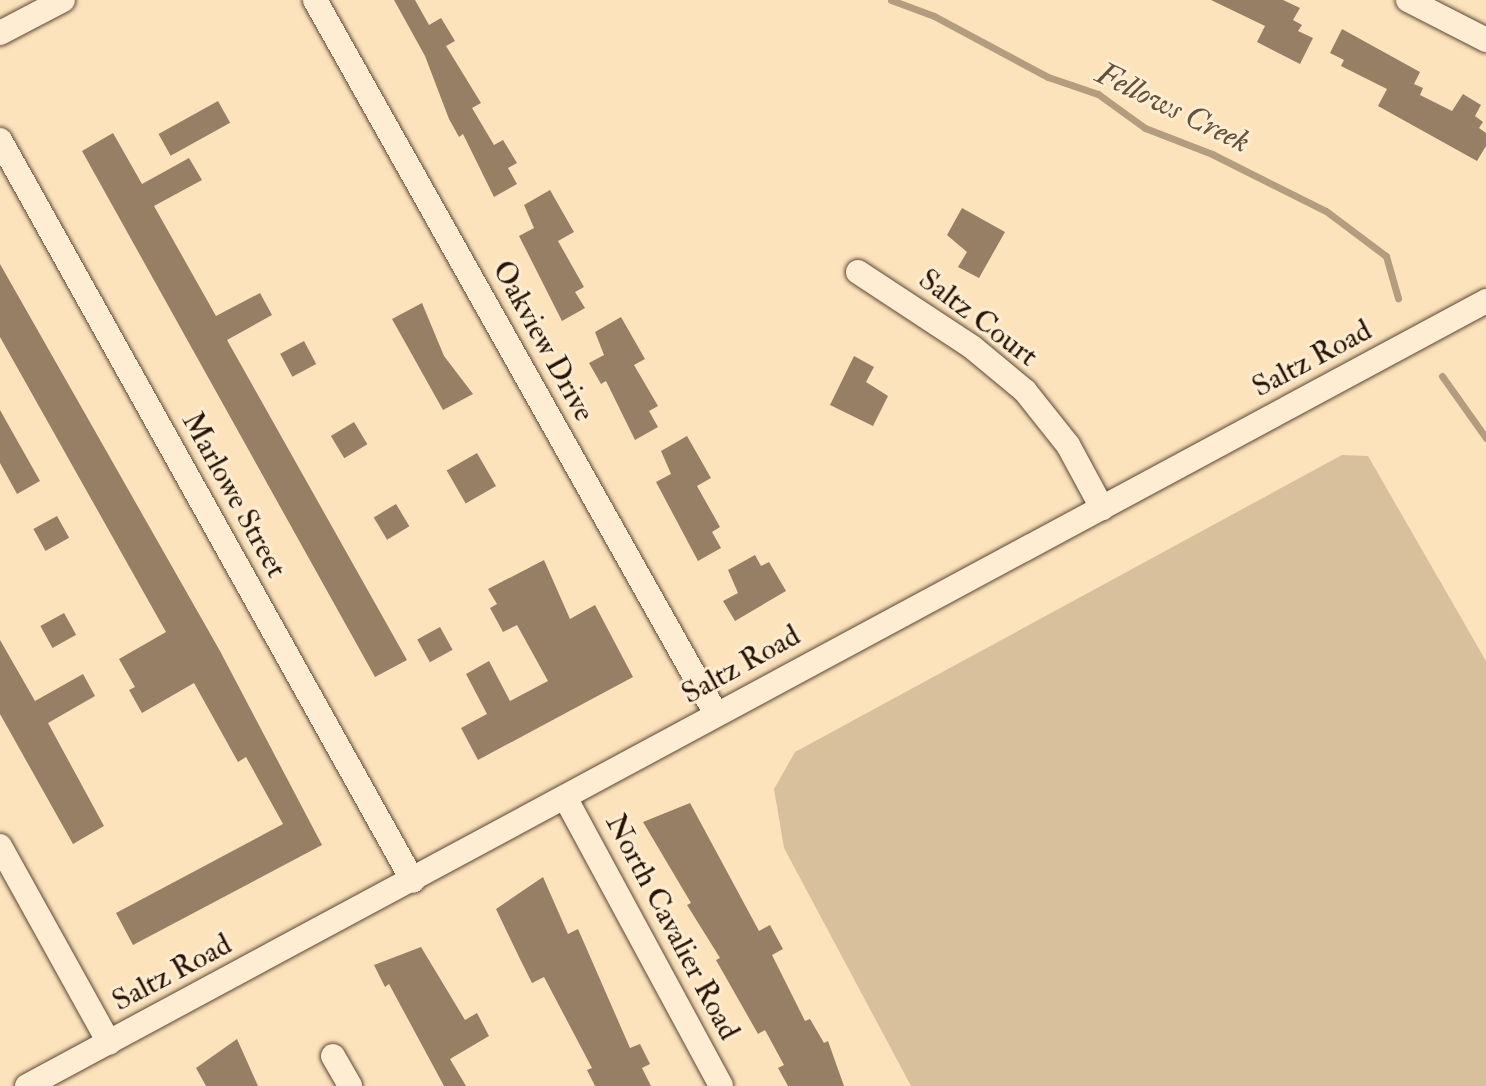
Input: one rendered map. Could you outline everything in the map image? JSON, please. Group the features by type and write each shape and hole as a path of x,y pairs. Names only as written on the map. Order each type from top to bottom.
{"street":[{"path":"0,33 63,0"},
{"name":"Oakview Drive","path":"315,0 716,714"},
{"path":"1408,0 1486,40"},
{"name":"Marlowe Street","path":"0,140 413,881"},
{"name":"Saltz Court","path":"858,272 972,347 1025,391 1068,445 1102,508"},
{"name":"Saltz Road","path":"27,1086 566,799 716,714 1486,301"},
{"name":"North Cavalier Road","path":"566,799 721,1086"},
{"path":"0,846 109,1043"},
{"path":"333,1056 350,1086"}],"shaded area":[{"path":"1342,455 1368,456 1486,661 1486,1086 911,1086 784,848 774,789 795,752"}],"building":[{"path":"394,0 415,0 429,25 441,18 455,41 446,46 481,103 472,108 494,145 503,140 517,163 508,168 517,184 494,197 463,134 459,137 449,119 425,56"},
{"path":"1211,0 1283,0 1300,8 1293,20 1302,25 1298,31 1313,38 1300,64 1257,42 1265,26"},
{"path":"1342,29 1420,72 1414,84 1423,88 1420,95 1452,111 1463,94 1481,105 1475,116 1483,122 1479,128 1486,133 1486,146 1477,161 1378,106 1387,89 1341,66 1344,60 1330,53"},
{"path":"218,101 230,123 171,156 159,134"},
{"path":"113,133 142,184 189,158 202,180 154,206 216,316 260,293 272,315 227,340 407,660 375,677 82,151"},
{"path":"550,190 574,232 558,241 584,287 575,292 585,308 562,321 519,236 534,228 524,205"},
{"path":"962,208 1005,232 979,278 958,267 967,252 947,235"},
{"path":"0,264 220,651 322,845 133,945 116,913 283,824 246,757 238,762 194,683 142,713 129,690 135,687 119,659 166,632 0,337"},
{"path":"422,303 444,356 473,394 443,410 392,319"},
{"path":"621,317 645,359 634,365 658,406 649,411 658,427 635,440 606,381 601,384 589,363 604,355 595,332"},
{"path":"304,341 316,364 292,377 280,354"},
{"path":"854,356 874,367 866,382 888,396 873,426 830,405"},
{"path":"0,410 40,481 17,494 0,463"},
{"path":"354,422 367,444 344,458 331,436"},
{"path":"687,436 711,478 697,486 720,527 712,532 721,548 698,561 656,482 671,474 661,451"},
{"path":"477,453 496,486 466,503 447,470"},
{"path":"396,504 409,526 387,540 374,517"},
{"path":"57,516 69,538 46,551 33,529"},
{"path":"755,555 761,566 769,562 786,591 735,621 723,601 738,593 728,570"},
{"path":"544,560 570,619 595,605 633,677 478,760 461,728 487,714 466,674 489,661 510,701 548,681 517,625 503,632 490,608 497,604 488,589"},
{"path":"64,613 76,635 53,648 40,626"},
{"path":"440,627 453,650 430,662 417,640"},
{"path":"0,640 35,701 83,674 95,696 48,723 104,826 73,844 0,714"},
{"path":"690,803 759,931 770,925 783,949 772,955 805,1021 810,1019 824,1043 828,1041 844,1086 788,1086 778,1068 784,1065 765,1030 758,1034 716,960 720,958 687,905 691,903 643,822"},
{"path":"543,877 568,934 578,929 630,1048 640,1044 650,1064 642,1068 651,1086 595,1086 587,1070 592,1068 544,977 532,983 496,909"},
{"path":"421,947 465,1020 477,1013 489,1036 450,1059 466,1086 444,1086 389,984 385,987 374,965"},
{"path":"237,1039 258,1086 206,1086 196,1068"}],"waterway":[{"name":"Fellows Creek","path":"891,0 934,16 1048,77 1098,94 1145,128 1212,154 1326,211 1386,256 1398,298"},
{"name":"Fellows Creek","path":"1442,376 1486,438"}]}
